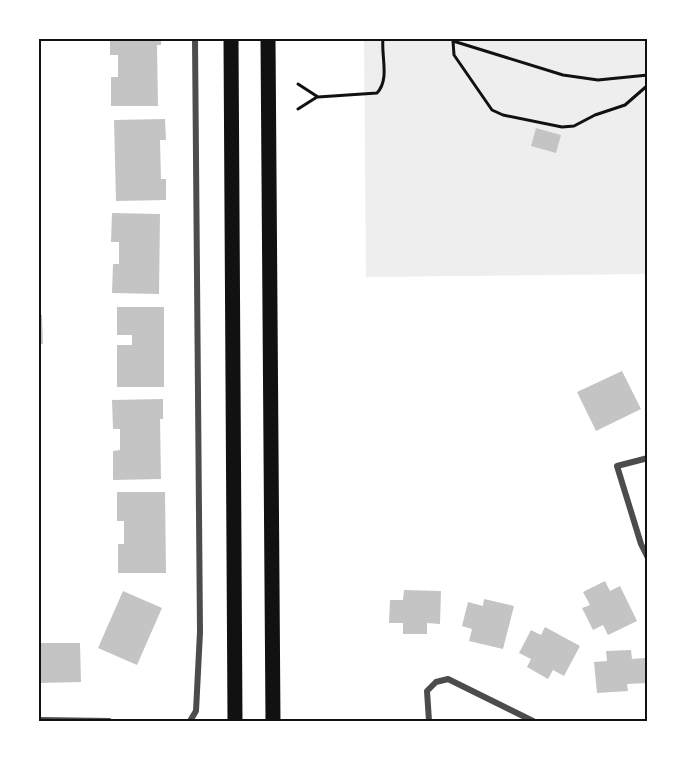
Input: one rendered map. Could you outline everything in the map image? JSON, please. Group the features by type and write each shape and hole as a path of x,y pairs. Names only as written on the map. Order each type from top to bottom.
{"main road":[{"path":"231,39 235,721"},
{"path":"268,39 273,721"}],"street":[{"path":"190,721 196,711 200,632 195,39"},
{"path":"648,458 617,466 640,544 648,558"},
{"path":"429,721 427,692 436,682 448,679 533,721"},
{"path":"39,720 109,721"}],"path":[{"path":"298,109 318,97 377,93 382,88 384,78 383,39"},
{"path":"648,75 598,80 564,75 453,40 454,56 492,110 503,114 562,127 574,126 595,115 625,105 648,85"},
{"path":"298,84 318,97"}],"shaded area":[{"path":"364,39 648,39 648,274 366,277"}],"building":[{"path":"110,39 161,39 161,45 157,45 158,106 111,106 111,77 118,77 118,55 110,55"},
{"path":"165,119 166,140 160,140 161,179 166,179 166,200 116,201 114,120"},
{"path":"536,128 561,135 556,153 531,146"},
{"path":"112,213 160,214 159,294 112,293 113,264 119,264 119,242 111,242"},
{"path":"117,307 164,307 164,387 117,387 117,345 132,345 132,335 117,335"},
{"path":"39,315 42,315 43,344 39,344"},
{"path":"622,371 641,409 596,431 577,392"},
{"path":"163,399 163,419 160,419 161,479 113,480 113,451 120,450 120,429 113,429 112,400"},
{"path":"117,492 165,492 166,573 118,573 118,544 124,544 124,521 117,521"},
{"path":"605,581 610,591 620,586 637,621 608,635 603,625 593,630 582,608 590,605 583,592"},
{"path":"404,590 441,591 440,624 427,623 427,634 403,634 403,623 389,623 390,600 403,600"},
{"path":"123,591 162,608 137,665 98,648"},
{"path":"484,599 514,606 503,649 469,641 472,629 462,626 468,602 483,606"},
{"path":"545,627 580,646 564,676 553,670 548,679 527,667 531,659 519,653 531,630 541,635"},
{"path":"39,643 80,643 81,682 39,683"},
{"path":"631,650 632,659 645,658 647,683 627,684 628,691 597,693 594,662 607,661 606,651"}]}
